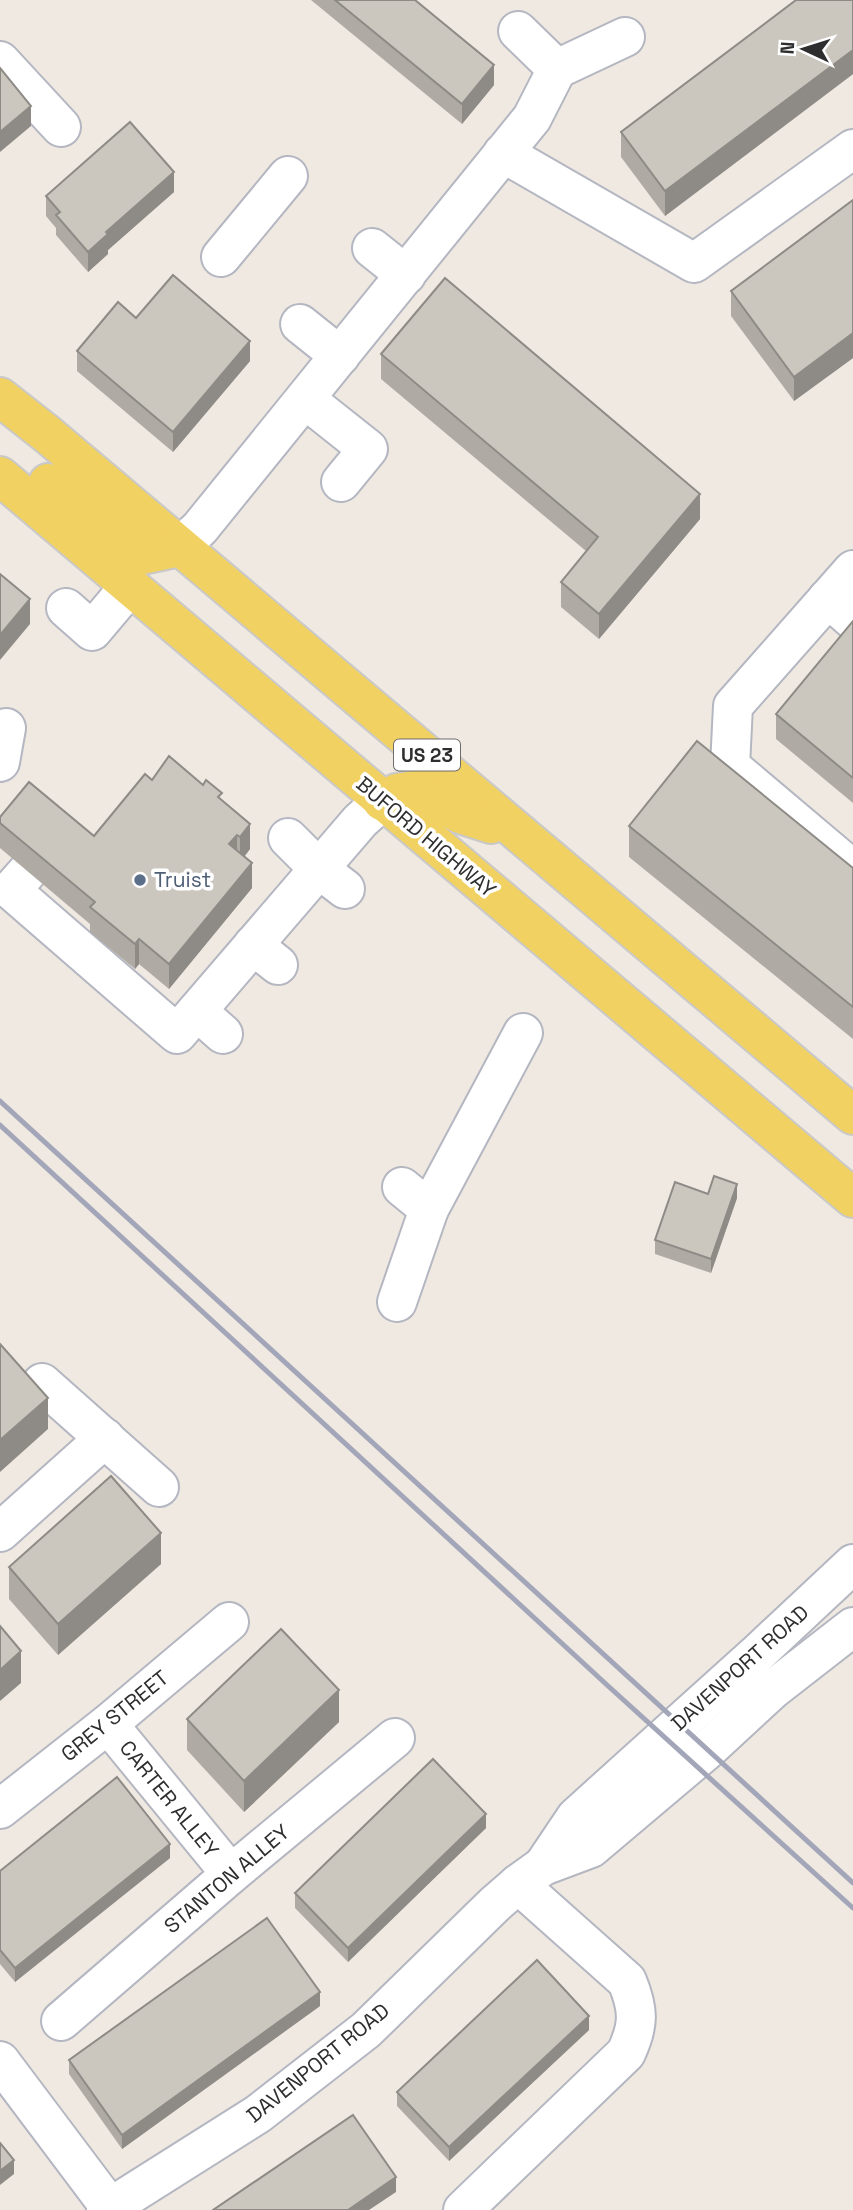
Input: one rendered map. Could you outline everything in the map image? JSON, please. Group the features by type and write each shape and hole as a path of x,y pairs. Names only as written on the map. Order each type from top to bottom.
{"main road":[{"name":"US 23","path":"0,397 853,1115"},
{"path":"0,461 27,466 138,556 180,547"},
{"name":"BUFORD HIGHWAY","path":"0,476 853,1198"},
{"path":"382,800 397,793 414,790 460,814 520,834"}],"street":[{"path":"518,31 557,69"},
{"path":"180,547 200,528 532,118 557,69 625,37"},
{"path":"0,61 61,127"},
{"path":"503,153 694,263 853,149"},
{"path":"221,257 288,176"},
{"path":"372,248 405,275"},
{"path":"300,324 340,356"},
{"path":"305,399 368,449 341,482"},
{"path":"65,608 92,631 130,586"},
{"path":"845,596 733,706 730,766 853,870"},
{"path":"28,871 11,890 177,1034 210,1023 332,879 360,821 382,800"},
{"path":"288,838 332,879"},
{"path":"397,1302 416,1198 523,1033"},
{"path":"42,1383 159,1487"},
{"path":"0,1532 105,1438"},
{"name":"DAVENPORT ROAD","path":"109,2209 258,2114 366,2030 495,1904 531,1875 576,1817 853,1564"},
{"name":"GREY STREET","path":"0,1809 108,1724 229,1622"},
{"name":"DAVENPORT ROAD","path":"531,1875 591,1848 707,1750 772,1690 853,1627"},
{"name":"CARTER ALLEY","path":"108,1724 231,1874"},
{"name":"STANTON ALLEY","path":"61,2021 231,1874 395,1738"},
{"path":"463,2210 626,2053 636,2030 635,2001 627,1981 531,1875"},
{"path":"0,2062 109,2209"}],"building":[{"path":"335,0 415,0 494,65 462,104"},
{"path":"796,0 853,0 853,50 665,191 621,132"},
{"path":"0,68 31,106 0,132"},
{"path":"130,122 174,172 106,232 108,234 88,252 56,215 60,212 46,196"},
{"path":"853,200 853,333 794,377 731,291"},
{"path":"173,275 250,341 173,432 77,351 118,302 136,318"},
{"path":"445,278 700,494 599,614 561,582 598,537 381,354"},
{"path":"0,574 30,599 0,635"},
{"path":"853,621 853,778 776,714"},
{"path":"697,741 853,868 853,1007 629,826"},
{"name":"Truist","path":"169,756 203,785 206,780 222,793 218,797 250,824 240,837 237,835 229,844 252,863 169,964 139,939 135,944 90,907 95,902 0,823 0,817 29,782 94,836 145,774 152,780"},
{"path":"714,1176 737,1184 711,1259 655,1240 675,1182 708,1194"},
{"path":"0,1344 48,1398 0,1440"},
{"path":"111,1476 161,1533 58,1624 9,1567"},
{"path":"0,1626 21,1651 0,1670"},
{"path":"281,1629 339,1690 244,1781 187,1719"},
{"path":"433,1759 486,1814 348,1948 295,1893"},
{"path":"117,1777 170,1844 15,1968 0,1950 0,1871"},
{"path":"267,1918 320,1992 122,2135 69,2060"},
{"path":"537,1960 589,2016 449,2147 397,2092"},
{"path":"353,2115 396,2177 348,2210 213,2210"},
{"path":"0,2143 14,2160 0,2171"}],"railway":[{"path":"0,1101 853,1883"},
{"path":"0,1125 853,1908"}],"place":[{"name":"Truist","path":"140,880"}]}
